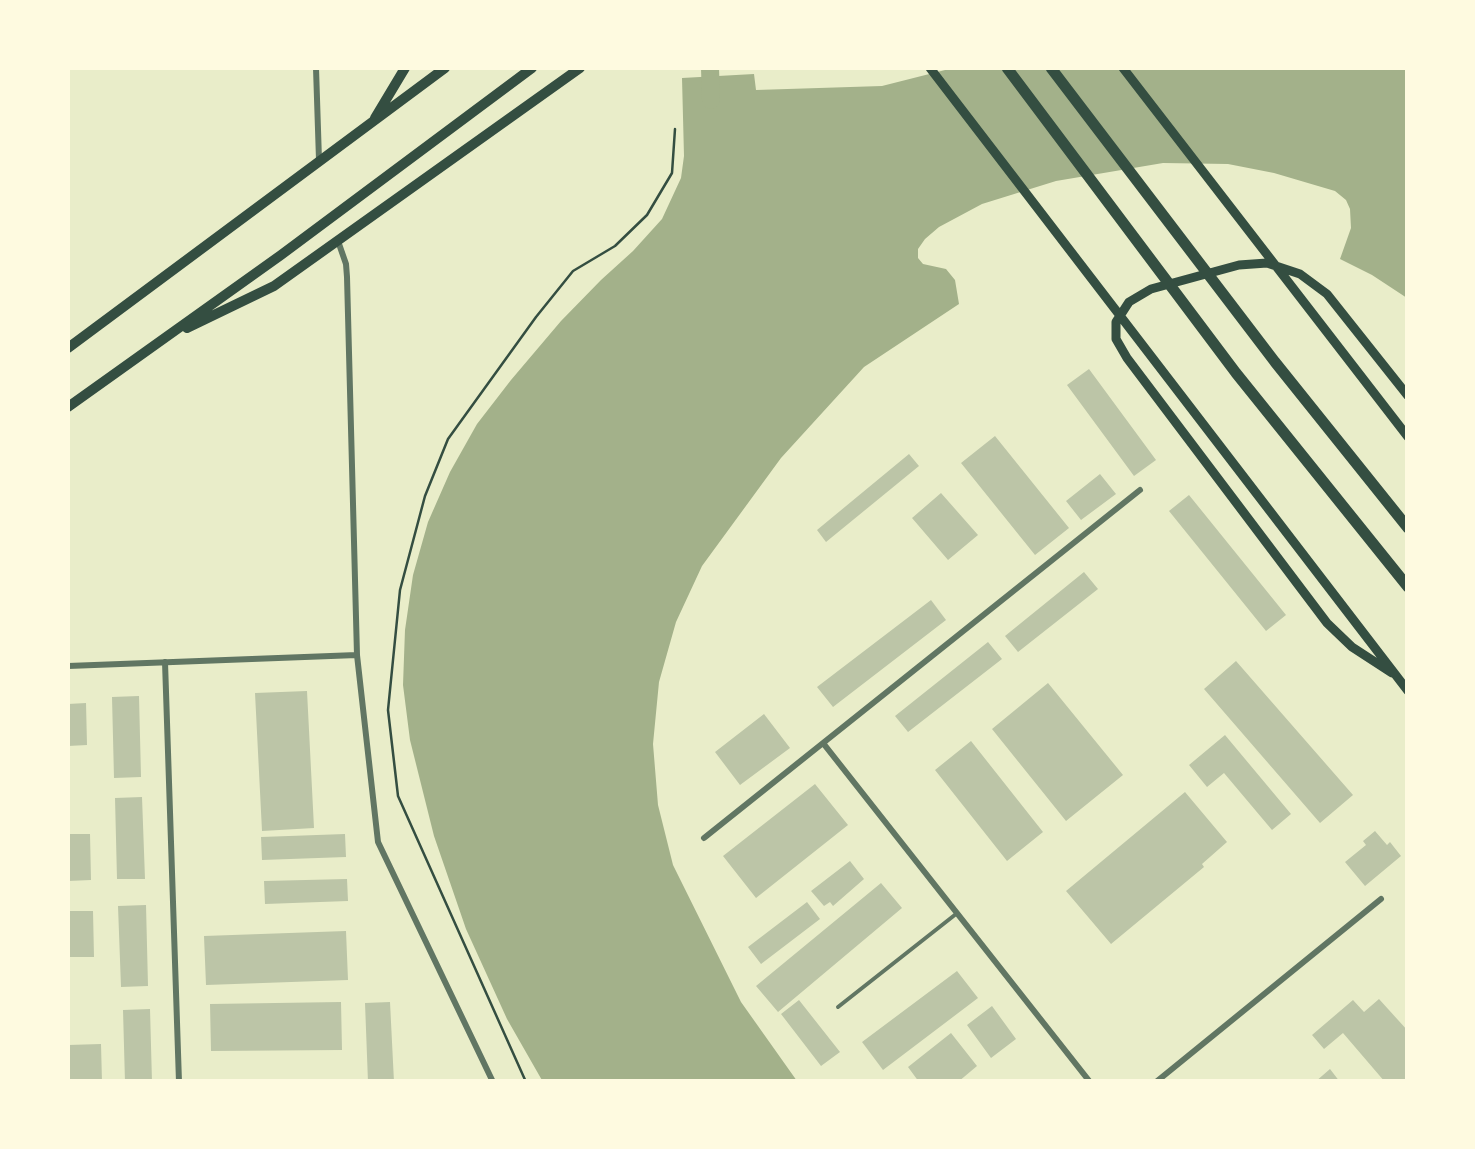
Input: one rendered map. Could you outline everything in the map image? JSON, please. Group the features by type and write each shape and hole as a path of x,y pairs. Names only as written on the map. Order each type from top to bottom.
{"highway":[{"path":"1007,68 1236,373 1408,586"},
{"path":"1052,68 1275,362 1408,528"}],"main road":[{"path":"373,122 405,68"},
{"path":"68,348 445,68"},
{"path":"68,407 532,68"},
{"path":"164,339 274,286 580,68"},
{"path":"930,68 1408,691"},
{"path":"1123,68 1408,437"},
{"path":"1392,673 1352,647 1327,623 1127,358 1116,339 1116,322 1129,302 1150,289 1239,265 1267,264 1300,274 1328,294 1408,396"}],"street":[{"path":"316,68 320,161"},
{"path":"338,240 347,277 357,656 378,842 493,1082"},
{"path":"704,838 1140,490"},
{"path":"68,666 357,656"},
{"path":"165,662 179,1082"},
{"path":"824,744 1090,1082"},
{"path":"1156,1082 1380,899"}],"lane":[{"path":"838,1007 957,913"}],"path":[{"path":"526,1082 398,796 388,710 400,590 425,496 448,439 573,271 615,246 647,215 672,173 675,130"}],"shaded area":[{"path":"953,68 1407,68 1407,298 1340,259 1351,228 1350,209 1335,191 1228,164 1163,163 1056,181 982,204 925,239 918,249 918,258 923,264 946,269 955,280 959,304 864,367 781,458 702,566 676,622 659,682 653,744 658,805 673,865 741,1002 797,1081 543,1082 507,1019 466,929 434,836 410,740 403,685 405,630 413,575 428,522 477,424 561,321 662,219 681,178 682,78 754,74 756,90 882,86"}],"building":[{"path":"1089,369 1156,460 1134,476 1067,385"},
{"path":"995,436 1069,528 1035,555 961,463"},
{"path":"909,454 919,466 826,542 817,530"},
{"path":"1100,474 1116,494 1081,520 1066,501"},
{"path":"941,493 978,535 948,560 912,518"},
{"path":"1189,495 1286,615 1266,631 1169,511"},
{"path":"1084,572 1098,589 1018,652 1005,636"},
{"path":"931,600 946,620 833,707 817,687"},
{"path":"988,642 1002,659 908,732 895,716"},
{"path":"1236,661 1353,795 1320,823 1204,689"},
{"path":"1048,683 1123,775 1066,821 992,729"},
{"path":"307,691 314,828 262,831 255,693"},
{"path":"139,696 141,777 114,778 112,697"},
{"path":"86,703 87,745 68,746 68,704"},
{"path":"764,714 790,748 740,785 715,752"},
{"path":"1225,735 1291,814 1272,830 1224,773 1207,787 1189,765"},
{"path":"971,741 1043,832 1007,861 935,770"},
{"path":"815,784 848,825 756,898 723,856"},
{"path":"1185,792 1227,842 1202,864 1204,867 1111,944 1066,891"},
{"path":"142,797 145,879 117,879 115,798"},
{"path":"1375,831 1401,856 1365,886 1345,862 1366,845 1363,841"},
{"path":"68,834 90,834 91,880 68,881"},
{"path":"345,834 346,857 262,860 261,837"},
{"path":"850,861 864,879 833,906 830,902 824,906 811,891"},
{"path":"347,879 348,901 265,904 264,881"},
{"path":"881,883 902,908 778,1012 756,986"},
{"path":"807,902 820,919 761,964 748,947"},
{"path":"146,905 148,986 121,987 118,906"},
{"path":"68,911 93,911 94,957 68,957"},
{"path":"346,931 348,980 206,985 204,936"},
{"path":"957,971 978,998 883,1070 862,1042"},
{"path":"1379,999 1408,1031 1408,1082 1385,1082 1343,1033 1324,1049 1312,1035 1353,1000 1364,1012"},
{"path":"799,1000 840,1052 821,1066 781,1014"},
{"path":"341,1002 342,1050 211,1051 210,1004"},
{"path":"390,1002 394,1082 368,1082 365,1003"},
{"path":"992,1006 1016,1039 991,1058 967,1025"},
{"path":"150,1009 152,1082 125,1082 123,1010"},
{"path":"951,1033 977,1066 958,1082 919,1082 908,1067"},
{"path":"101,1044 102,1082 68,1082 68,1045"},
{"path":"1330,1069 1340,1082 1315,1082"}],"waterway":[{"path":"710,68 711,100"}]}
